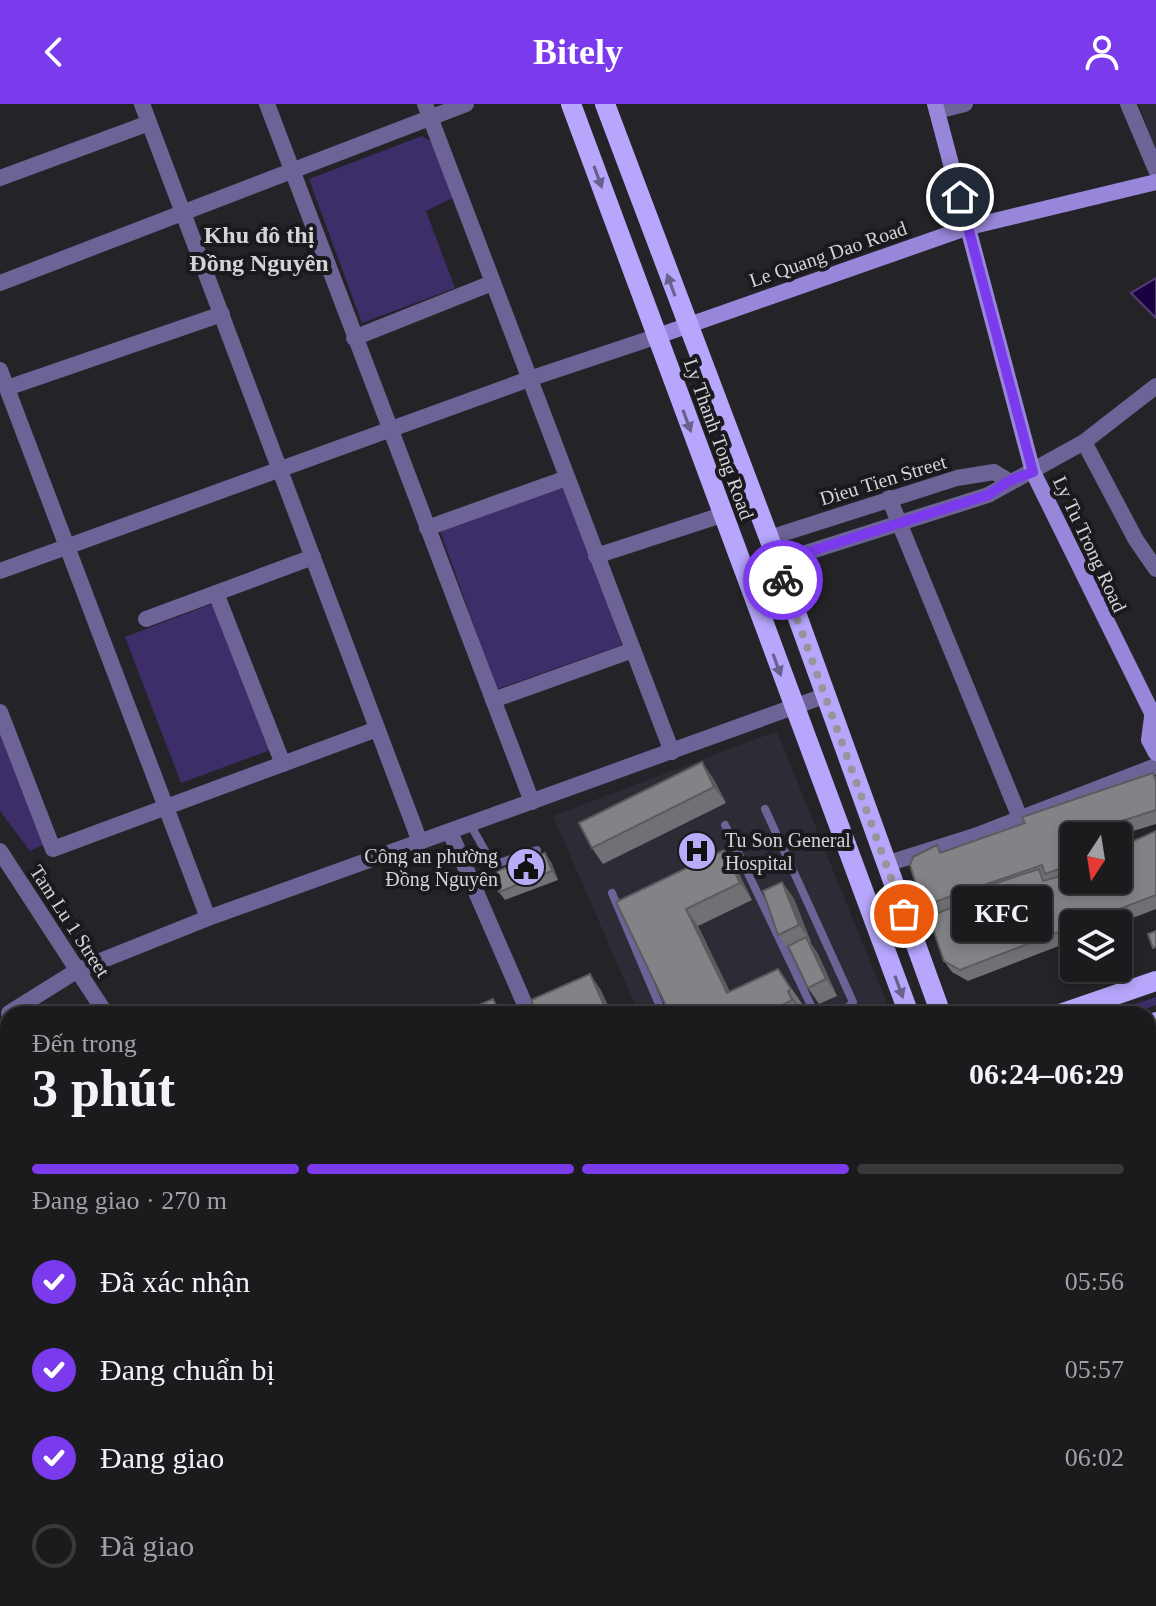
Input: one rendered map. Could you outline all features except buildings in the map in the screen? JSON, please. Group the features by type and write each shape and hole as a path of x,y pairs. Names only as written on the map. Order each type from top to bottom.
{"main road":[{"name":"Ly Thanh Tong Road","path":"571,104 906,1006"},
{"name":"Ly Thanh Tong Road","path":"605,104 769,538 938,1006"},
{"name":"Ly Tu Trong Road","path":"936,108 1033,472 1154,719 1149,740 1156,753"},
{"name":"Le Quang Dao Road","path":"655,337 969,227 1156,182"},
{"path":"857,873 886,864"},
{"path":"1083,1006 1156,981"}],"street":[{"path":"142,104 420,842"},
{"path":"267,104 532,802"},
{"path":"0,283 184,215 427,111 466,104"},
{"path":"936,108 965,104"},
{"path":"1128,104 1156,170"},
{"path":"427,111 672,752"},
{"path":"0,178 149,123"},
{"path":"354,338 492,283"},
{"path":"7,388 222,314"},
{"path":"0,571 529,379 655,337"},
{"path":"0,370 208,918"},
{"name":"Dieu Tien Street","path":"777,562 988,495 1084,442 1156,386"},
{"path":"1084,442 1136,540 1156,569"},
{"name":"Dieu Tien Street","path":"769,538 889,498 969,476 994,472 1009,481"},
{"path":"427,528 567,478"},
{"path":"889,498 1020,818"},
{"path":"596,556 722,515"},
{"path":"146,619 313,557"},
{"path":"216,593 283,764"},
{"path":"493,700 633,650"},
{"path":"20,1006 78,970 208,918 824,696"},
{"path":"0,712 53,849 377,729"},
{"path":"886,864 1020,818 1156,766"},
{"path":"450,832 526,1006"},
{"name":"Tam Lu 1 Street","path":"0,851 101,1006"}],"lane":[{"path":"765,809 853,1002 849,1006"},
{"path":"470,824 493,865 537,850"},
{"path":"725,825 811,1006"},
{"path":"612,893 660,1006"}],"shaded area":[{"path":"1139,104 1156,104 1156,153"},
{"path":"422,136 434,143 457,196 426,211 455,288 362,323 309,179"},
{"path":"1156,278 1156,318 1131,293"},
{"path":"566,487 622,645 497,689 440,531"},
{"path":"214,603 270,750 181,783 125,637"},
{"path":"0,727 45,844 30,851 0,811"},
{"name":"Tu Son General Hospital","path":"777,731 888,1006 636,1006 553,816"},
{"path":"1156,997 1153,1006 1130,1006"}],"way so far":[{"path":"783,580 904,914"}],"place":[{"name":"Tu Son General Hospital","path":"697,851"},
{"name":"Công an phường Đồng Nguyên","path":"526,867"},
{"name":"KFC","path":"904,914"}],"district":[{"name":"Khu đô thị Đồng Nguyên","path":"259,249"}],"route":[{"path":"783,580 777,562 988,495 1009,481 1033,472 960,197"}]}
